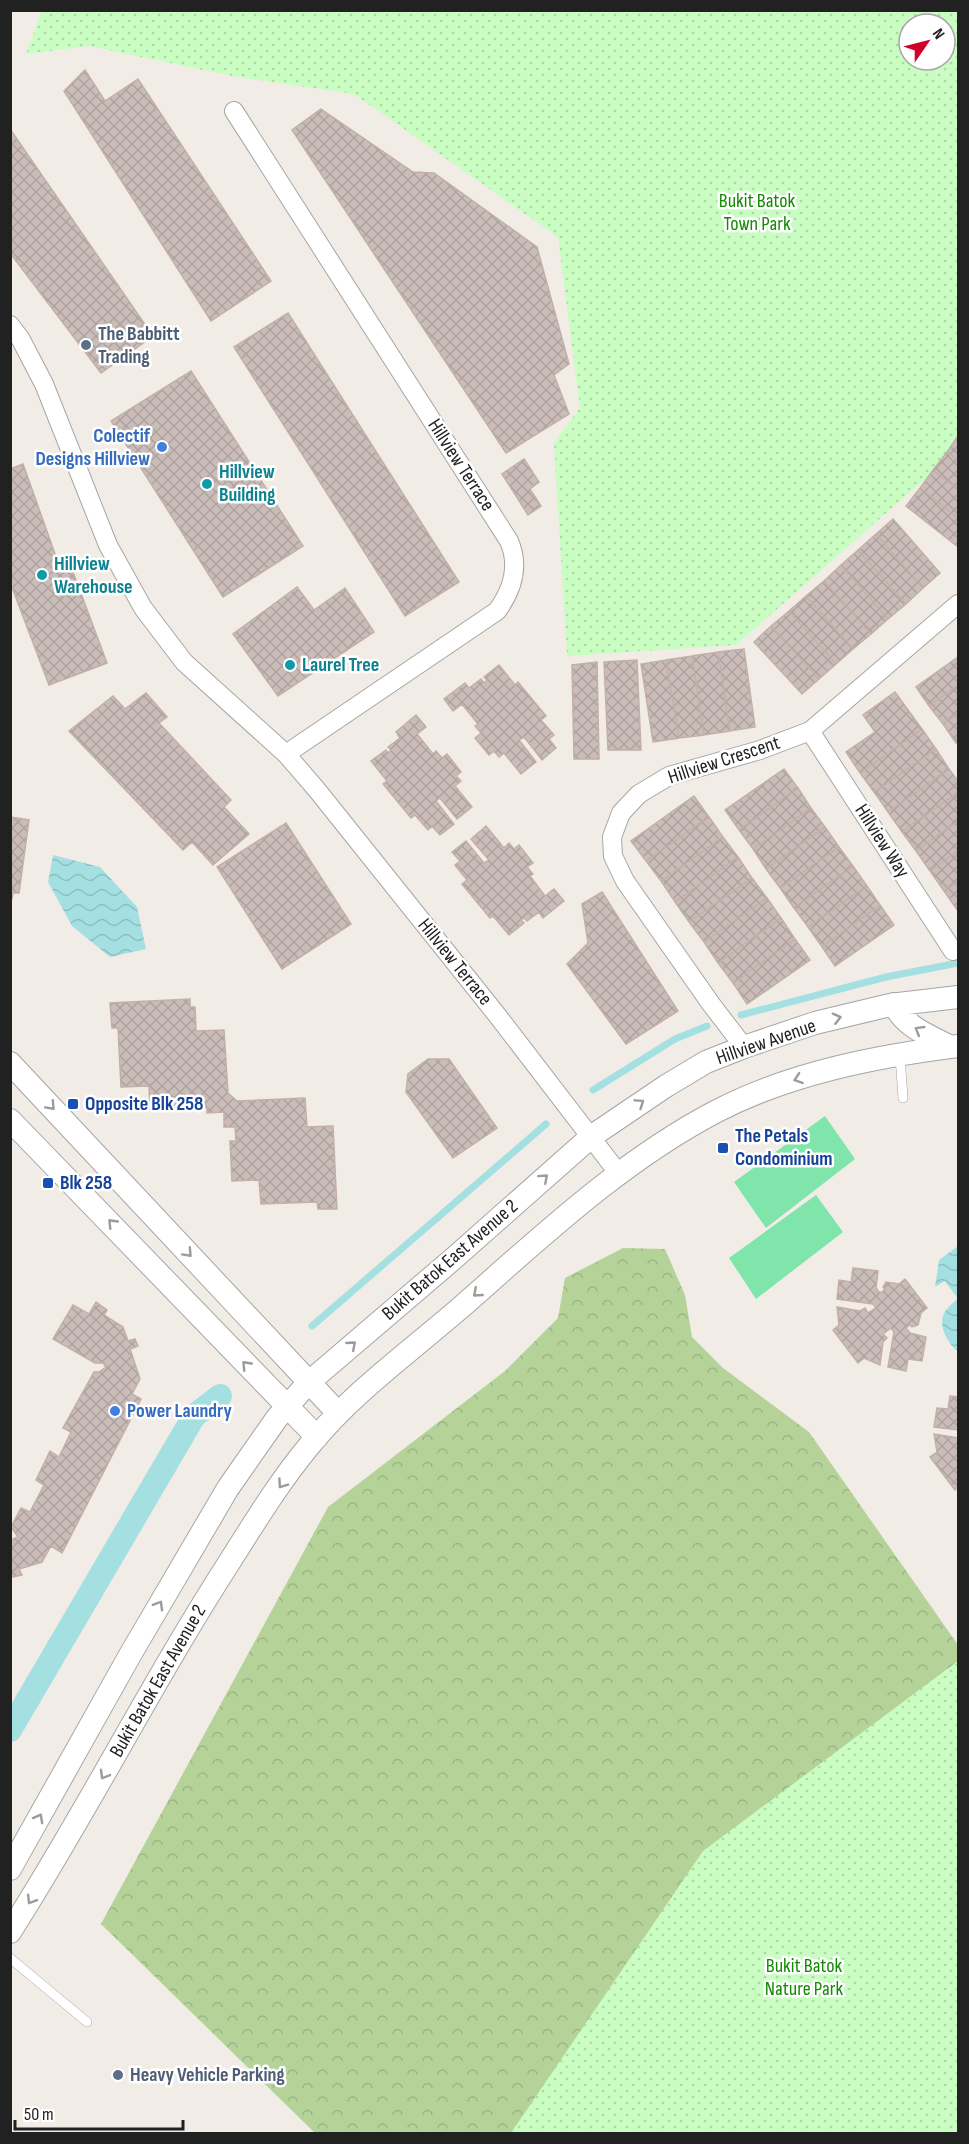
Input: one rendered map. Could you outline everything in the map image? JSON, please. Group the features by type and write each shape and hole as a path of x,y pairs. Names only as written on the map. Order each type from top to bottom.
{"street":[{"name":"Hillview Terrace","path":"234,111 509,541 514,558 514,577 505,601 497,610 286,754"},
{"name":"Hillview Terrace","path":"10,325 20,338 44,384 108,545 143,608 184,662 286,754 325,799 592,1136 619,1174"},
{"name":"Hillview Crescent","path":"744,1047 625,881 613,855 612,837 621,813 639,794 669,776 760,750 810,731 958,604"},
{"name":"Hillview Way","path":"810,731 953,951"},
{"name":"Hillview Avenue","path":"592,1136 706,1062 744,1047 815,1023 894,1004 958,997"},
{"path":"894,1004 899,1016 912,1026 955,1046"},
{"path":"619,1174 674,1136 718,1110 772,1088 831,1068 876,1064 900,1056 955,1046"},
{"path":"10,1063 337,1412"},
{"path":"10,1120 317,1437"},
{"name":"Bukit Batok East Avenue 2","path":"10,1869 222,1498 286,1407 308,1383 592,1136"},
{"name":"Bukit Batok East Avenue 2","path":"10,1932 51,1867 191,1622 258,1518 297,1462 337,1412 521,1254 619,1174"}],"lane":[{"path":"900,1056 903,1098"},
{"path":"10,1958 87,2022"}],"green space":[{"name":"Bukit Batok Town Park","path":"42,10 958,11 958,450 736,645 567,656 554,443 580,408 558,237 354,94 232,76 89,46 26,54"},
{"path":"825,1116 855,1159 766,1228 734,1182"},
{"path":"816,1195 843,1232 756,1299 729,1258"},
{"path":"623,1248 665,1249 685,1295 692,1337 723,1368 809,1432 958,1645 958,2133 315,2133 101,1924 328,1507 505,1371 558,1318 565,1278"},
{"name":"Bukit Batok Nature Park","path":"958,1661 958,2133 511,2133 703,1851"}],"water":[{"path":"53,855 100,867 137,907 146,949 110,957 72,926 48,882"},
{"path":"958,1246 958,1299 945,1281 935,1287 939,1260"},
{"path":"958,1299 958,1352 944,1332 942,1320 947,1309"}],"building":[{"path":"85,70 105,101 138,79 271,281 211,321 64,91"},
{"path":"321,109 413,172 434,173 537,247 569,364 554,375 569,414 506,453 292,130"},
{"path":"10,129 153,336 101,373 10,253"},
{"path":"288,313 459,582 405,616 234,347"},
{"name":"Hillview Building","path":"191,371 303,546 223,597 111,421"},
{"path":"958,436 958,460 947,452"},
{"path":"947,452 958,460 958,489 933,470"},
{"path":"524,459 539,482 530,489 541,506 528,515 502,474"},
{"name":"Hillview Warehouse","path":"23,464 60,568 70,564 107,663 49,685 10,582 10,469"},
{"path":"933,470 958,489 958,518 920,488"},
{"path":"920,488 958,518 958,547 906,506"},
{"path":"893,519 940,573 923,588 876,534"},
{"path":"876,534 923,588 906,604 858,550"},
{"path":"858,550 906,604 888,619 841,565"},
{"path":"841,565 888,619 871,634 824,581"},
{"path":"824,581 871,634 853,649 806,596"},
{"name":"Laurel Tree","path":"297,587 314,610 345,588 374,632 278,696 233,634"},
{"path":"806,596 853,649 836,664 789,611"},
{"path":"789,611 836,664 819,679 771,626"},
{"path":"771,626 819,679 802,694 754,642"},
{"path":"744,649 755,727 730,731 718,652"},
{"path":"718,652 730,731 704,735 692,656"},
{"path":"692,656 704,735 679,738 666,660"},
{"path":"958,657 958,685 929,706 916,687"},
{"path":"637,660 641,750 608,750 604,662"},
{"path":"666,660 679,738 653,742 641,664"},
{"path":"597,662 599,759 574,759 572,665"},
{"path":"499,665 515,685 518,682 546,716 541,720 554,735 549,739 556,748 542,760 524,737 519,740 536,762 521,774 504,753 499,757 494,751 489,755 475,738 481,733 475,726 478,724 462,704 453,711 444,699 465,683 469,688 481,679 484,683 487,680 484,677"},
{"path":"958,685 958,713 943,724 929,706"},
{"path":"895,692 922,729 860,773 846,752 875,732 863,715"},
{"path":"146,693 167,717 159,723 231,800 224,807 249,834 213,865 192,842 183,850 69,731 113,696 125,709"},
{"path":"958,713 958,741 956,743 943,724"},
{"path":"416,715 426,727 417,734 433,754 436,751 442,758 447,754 461,772 456,776 461,781 455,786 472,807 457,819 440,798 436,801 454,824 440,835 432,826 428,830 415,815 411,818 383,784 387,781 371,761 386,750 388,753 391,750 388,747 400,738 396,732"},
{"path":"922,729 936,749 874,792 860,773"},
{"path":"936,749 949,769 888,812 874,792"},
{"path":"784,769 798,788 739,830 725,810"},
{"path":"949,769 958,781 958,792 902,832 888,812"},
{"path":"798,788 811,808 753,849 739,830"},
{"path":"958,792 958,821 916,851 902,832"},
{"path":"694,796 709,817 646,861 631,841"},
{"path":"811,808 825,827 766,869 753,849"},
{"path":"10,817 29,820 19,893 13,893 12,899 10,898"},
{"path":"709,817 723,837 661,881 646,861"},
{"path":"958,821 958,851 930,871 916,851"},
{"path":"286,823 351,924 282,969 217,867"},
{"path":"486,826 504,848 509,843 514,849 519,845 533,863 527,867 533,874 530,876 545,896 554,889 564,901 543,918 539,912 527,921 524,918 521,920 524,923 509,935 493,916 490,918 462,884 467,880 455,865 460,861 452,852 466,841 484,863 489,860 471,839"},
{"path":"825,827 839,847 780,888 766,869"},
{"path":"723,837 738,857 675,902 661,881"},
{"path":"839,847 853,866 794,908 780,888"},
{"path":"958,851 958,881 944,891 930,871"},
{"path":"738,857 752,878 689,922 675,902"},
{"path":"853,866 867,886 808,927 794,908"},
{"path":"752,878 767,898 704,942 689,922"},
{"path":"958,881 958,911 944,891"},
{"path":"867,886 880,905 822,947 808,927"},
{"path":"602,892 678,1011 626,1044 567,964 588,943 582,904"},
{"path":"767,898 781,918 718,963 704,942"},
{"path":"880,905 894,925 835,966 822,947"},
{"path":"781,918 795,939 733,983 718,963"},
{"path":"795,939 810,960 747,1004 733,983"},
{"path":"190,999 190,1007 195,1007 196,1031 224,1030 228,1093 237,1101 305,1098 307,1127 333,1126 337,1209 318,1209 317,1202 261,1204 259,1180 232,1181 230,1141 236,1141 235,1127 224,1127 224,1112 207,1113 207,1107 150,1109 149,1086 121,1087 118,1028 112,1028 110,1003"},
{"path":"428,1059 449,1059 497,1128 453,1158 406,1092 408,1074"},
{"path":"853,1268 878,1271 876,1288 880,1293 885,1290 883,1287 886,1282 899,1284 905,1279 927,1308 921,1313 918,1325 912,1327 910,1325 906,1328 910,1333 926,1337 922,1361 908,1359 906,1371 888,1367 894,1332 891,1328 883,1334 887,1338 883,1342 880,1365 864,1358 858,1363 833,1330 839,1325 837,1307 860,1311 865,1308 868,1313 876,1308 873,1304 837,1299 839,1280 851,1282"},
{"path":"96,1302 107,1310 104,1315 123,1327 128,1341 135,1339 138,1346 130,1349 140,1379 132,1394 141,1399 62,1553 51,1546 42,1562 19,1569 22,1575 13,1577 10,1572 10,1540 18,1537 11,1527 21,1508 30,1512 44,1485 36,1480 50,1451 59,1457 71,1432 63,1428 94,1372 99,1372 106,1367 103,1363 95,1363 53,1339 73,1305 89,1314"},
{"path":"950,1396 958,1397 958,1430 934,1427 937,1408 948,1409"},
{"path":"934,1434 958,1438 958,1487 955,1490 930,1457 937,1452"}],"waterway":[{"path":"741,1015 886,977 958,963"},
{"path":"593,1090 675,1039 707,1026"},
{"path":"312,1326 546,1124"},
{"path":"10,1730 194,1416 220,1396"}],"place":[{"name":"The Babbitt Trading","path":"86,345"},
{"name":"Colectif Designs Hillview","path":"162,447"},
{"name":"Hillview Building","path":"207,484"},
{"name":"Hillview Warehouse","path":"42,575"},
{"name":"Laurel Tree","path":"290,665"},
{"name":"Opposite Blk 258","path":"73,1104"},
{"name":"The Petals Condominium","path":"723,1148"},
{"name":"Blk 258","path":"48,1183"},
{"name":"Power Laundry","path":"115,1411"},
{"name":"Heavy Vehicle Parking","path":"118,2075"}]}
